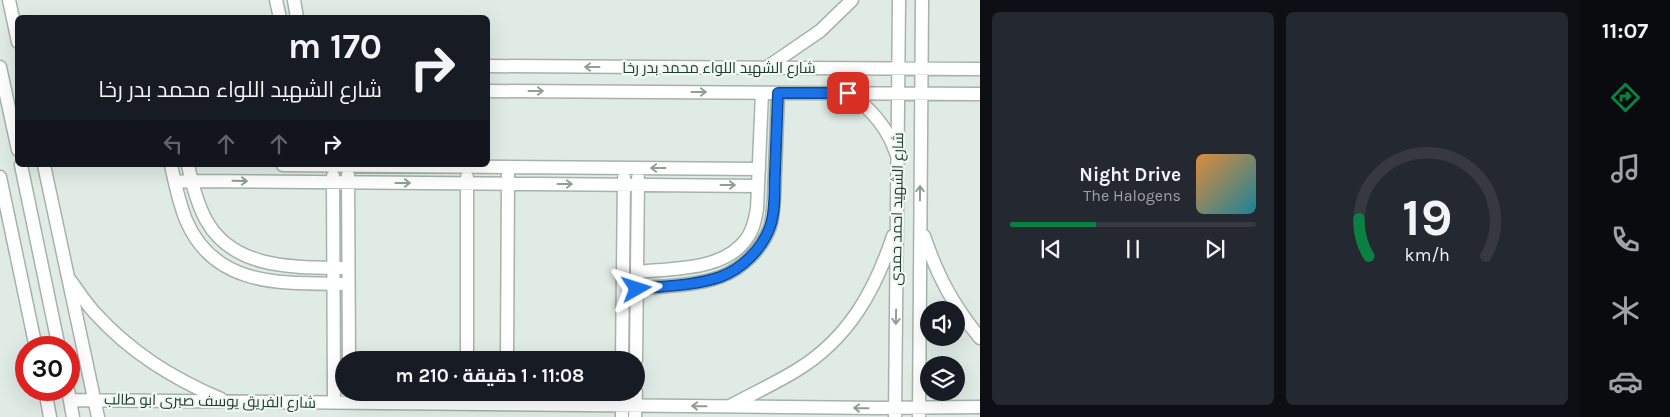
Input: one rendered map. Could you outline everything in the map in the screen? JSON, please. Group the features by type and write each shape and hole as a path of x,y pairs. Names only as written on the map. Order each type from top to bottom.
{"street":[{"path":"9,0 15,28"},
{"path":"276,0 279,15"},
{"path":"294,0 296,15"},
{"path":"766,68 820,31 852,0"},
{"name":"شارع الشهيد احمد حمدى","path":"895,412 899,0"},
{"name":"شارع الشهيد احمد حمدى","path":"919,412 922,0"},
{"name":"شارع الشهيد اللواء محمد بدر رخا","path":"490,66 980,69"},
{"path":"0,67 15,136"},
{"name":"شارع الشهيد اللواء محمد بدر رخا","path":"490,91 980,94"},
{"path":"637,272 709,264 737,249 747,238 754,225 757,209 762,93"},
{"path":"637,289 687,284 721,277 751,257 762,243 770,227 774,208 778,93"},
{"path":"848,93 864,105 877,119 890,138 898,160"},
{"path":"21,167 57,336"},
{"path":"44,167 98,417"},
{"path":"171,167 185,219 192,233 201,246 226,268 256,279 348,284"},
{"path":"188,167 199,205 207,222 225,243 240,254 258,261 276,264 348,268"},
{"path":"334,167 334,403"},
{"path":"348,167 349,351"},
{"path":"466,351 467,167 759,169"},
{"path":"507,351 508,167"},
{"path":"622,351 624,168"},
{"path":"636,351 638,168"},
{"path":"0,177 33,336"},
{"path":"175,182 758,186"},
{"path":"728,406 799,369 822,352 842,332 860,310 874,286 886,259 897,224"},
{"path":"920,226 944,288 962,316 980,338"},
{"path":"68,278 99,317 122,340 154,365 190,386 228,402"},
{"name":"شارع الفريق يوسف صبرى ابو طالب","path":"80,397 94,400 228,402 334,403 340,401"},
{"path":"47,401 50,417"},
{"path":"70,401 73,417"},
{"name":"شارع الفريق يوسف صبرى ابو طالب","path":"556,401 622,405 635,411 728,406 919,412 980,406"}],"route":[{"path":"637,289 704,282 721,277 751,257 762,243 770,227 774,208 778,93 848,93"}]}
